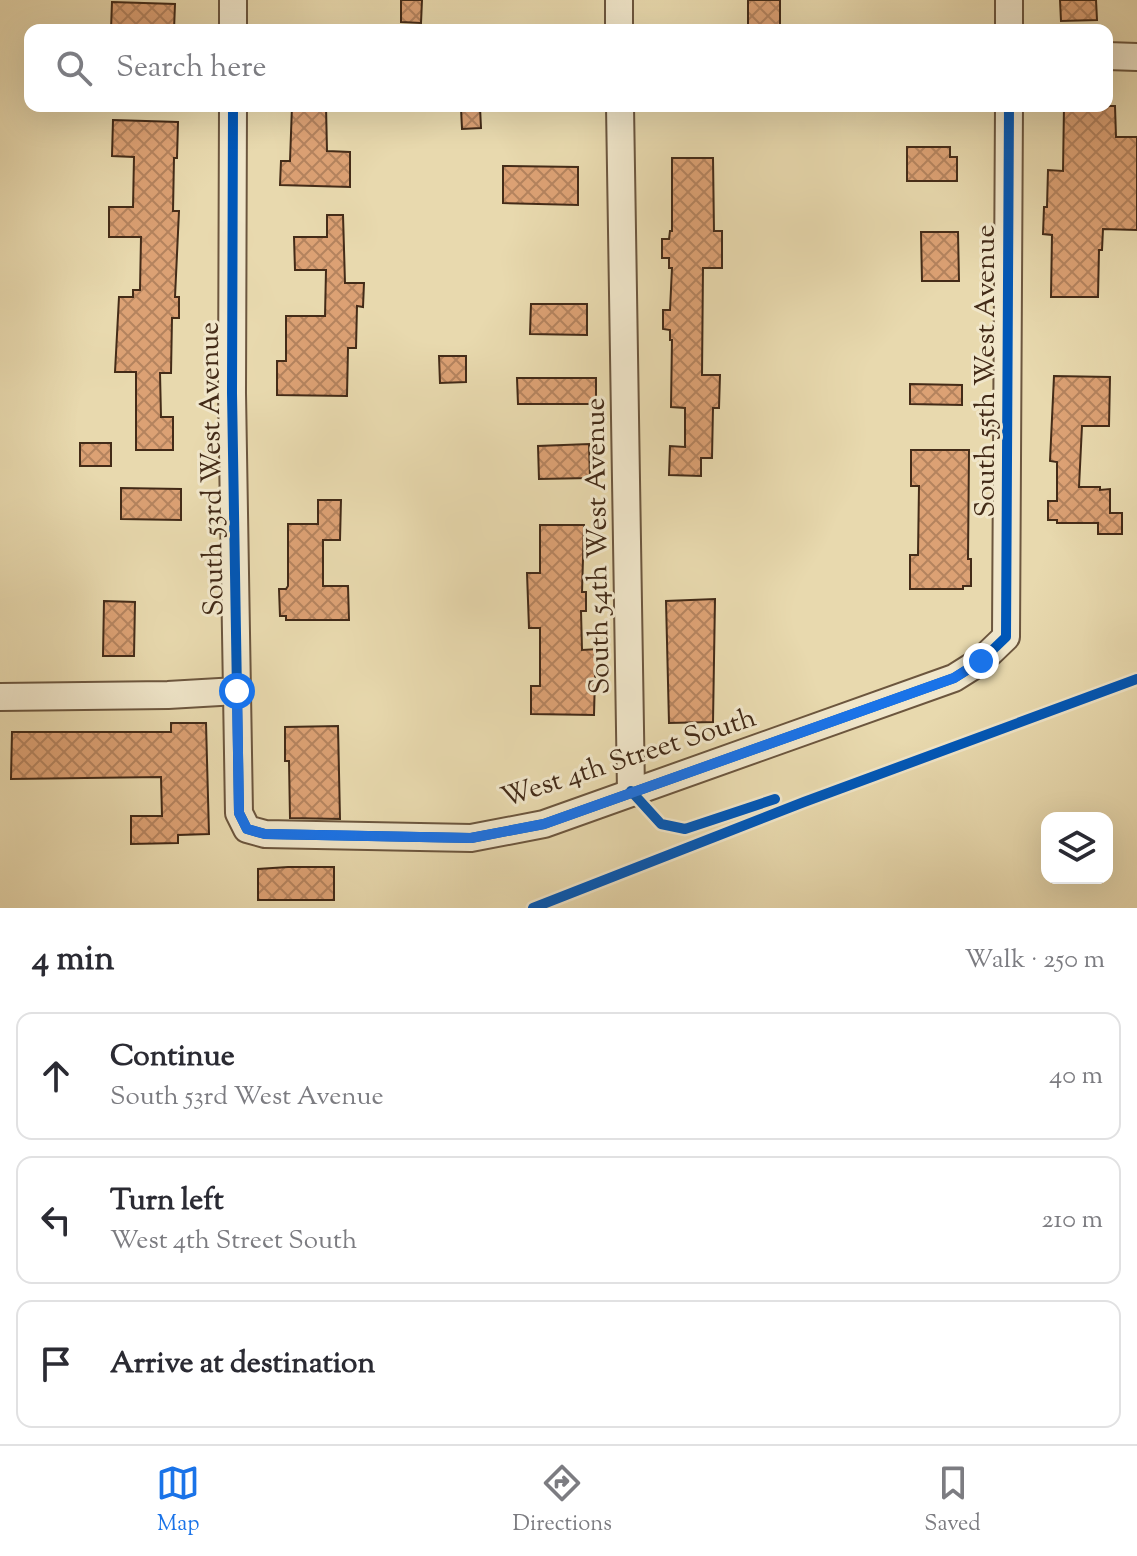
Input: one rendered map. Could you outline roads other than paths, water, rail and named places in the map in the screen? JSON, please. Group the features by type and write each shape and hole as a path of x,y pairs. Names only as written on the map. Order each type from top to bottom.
{"street":[{"path":"233,0 233,24"},
{"path":"619,0 619,24"},
{"path":"1009,0 1009,24"},
{"path":"1113,56 1137,57"},
{"name":"South 53rd West Avenue","path":"233,112 232,393 239,813 247,829"},
{"name":"South 54th West Avenue","path":"620,112 631,791"},
{"name":"South 55th West Avenue","path":"1006,637 1009,112"},
{"name":"West 4th Street South","path":"247,829 265,834 471,838 544,824 954,678 981,661 1006,637"},
{"path":"0,697 154,696 237,691"}]}
